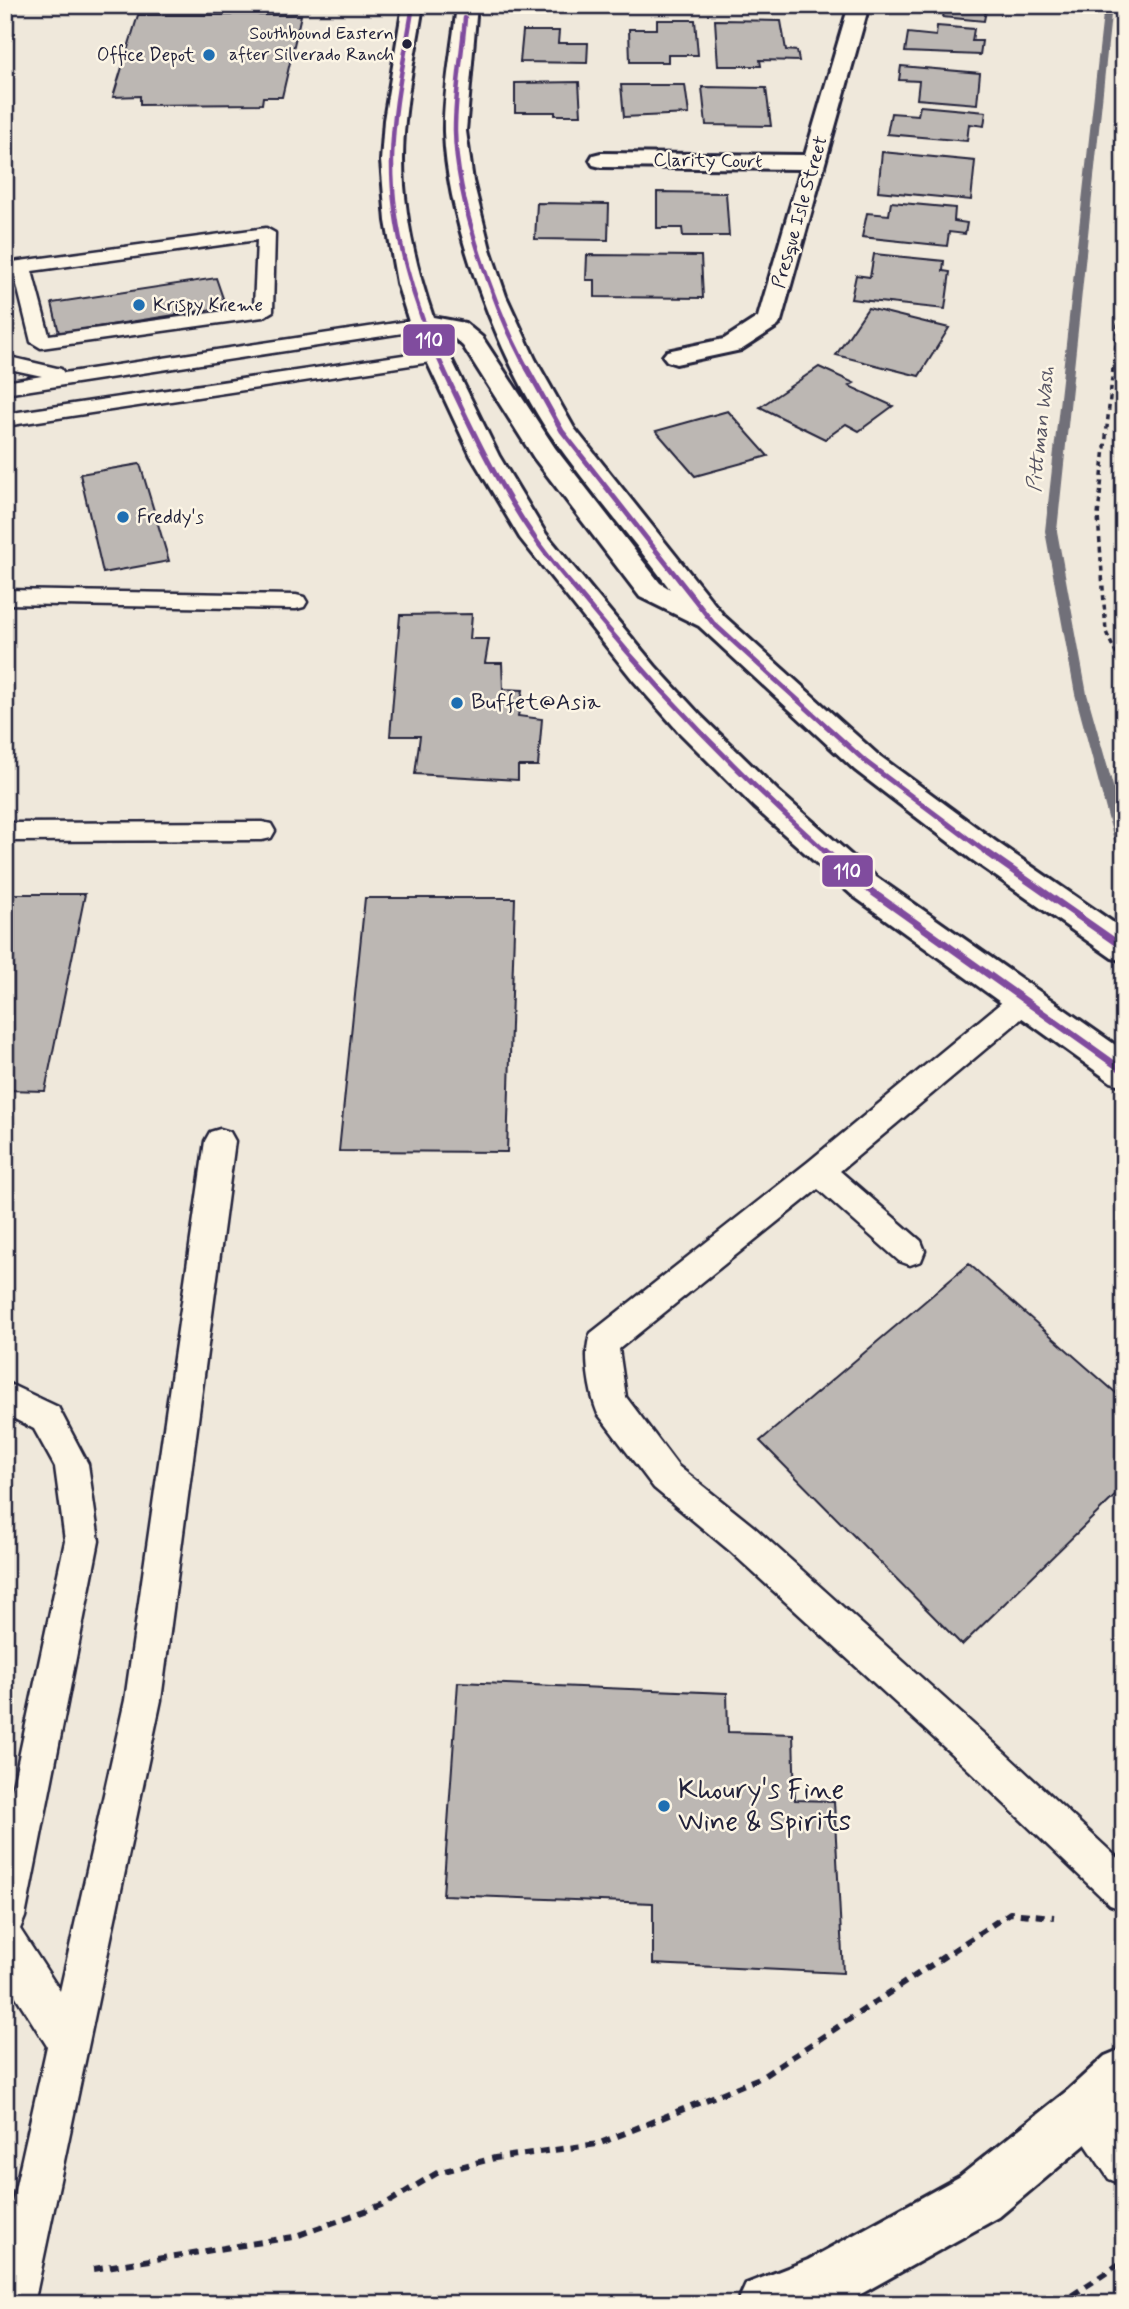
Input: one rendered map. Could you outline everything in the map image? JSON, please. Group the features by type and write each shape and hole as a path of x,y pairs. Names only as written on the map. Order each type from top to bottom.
{"main road":[{"path":"413,5 392,161 398,221 409,283 422,325 485,456 534,538 644,673 690,724 766,799 864,886 1124,1071"},
{"path":"467,5 455,131 462,181 478,249 494,296 522,359 562,430 713,623 866,762 983,850 1124,948"},
{"name":"Presque Isle Street","path":"676,356 732,345 769,321 859,5"},
{"name":"Clarity Court","path":"601,159 815,162"},
{"path":"422,325 446,323 461,329 473,342 544,452 650,590 713,623"},
{"path":"766,2304 822,2284 979,2197 1105,2092"}],"lane":[{"path":"266,233 262,311 41,342 14,268 266,233"},
{"path":"5,388 422,325"},
{"path":"5,420 437,356"},
{"path":"5,362 32,370 71,376"},
{"path":"5,597 296,602"},
{"path":"5,832 261,831"},
{"path":"1023,1001 819,1171 602,1343 610,1403 666,1478 742,1539 982,1757 1124,1891"},
{"path":"12,2304 143,1700 220,1141"},
{"path":"819,1171 911,1251"},
{"path":"5,1396 46,1418 71,1464 82,1541 5,1917"},
{"path":"5,1942 69,2043"},
{"path":"1105,2092 1124,2164"}],"path":[{"path":"1124,257 1098,516 1106,632 1124,671"},
{"path":"93,2269 293,2237 387,2203 437,2173 495,2158 598,2144 762,2077 1010,1913 1054,1917"},
{"path":"1059,2304 1124,2261"}],"building":[{"path":"916,5 987,5 984,21 943,17 945,8"},
{"name":"Office Depot","path":"242,9 260,15 301,15 282,97 263,97 262,104 140,105 140,96 113,97 138,15 231,15"},
{"path":"657,20 695,20 698,55 668,55 668,62 630,62 629,29 657,29"},
{"path":"715,20 781,21 786,50 797,51 799,61 760,60 761,66 718,66"},
{"path":"937,26 974,29 972,41 982,41 980,55 905,52 908,33 936,36"},
{"path":"523,31 559,31 558,43 588,43 587,63 520,62"},
{"path":"901,66 980,73 977,104 917,99 919,81 899,80"},
{"path":"579,82 581,115 515,112 515,83"},
{"path":"621,85 685,85 689,114 624,117"},
{"path":"702,87 766,88 771,126 706,125"},
{"path":"920,106 986,112 984,126 969,124 967,141 887,134 891,113 918,115"},
{"path":"882,152 975,161 971,200 878,191"},
{"path":"657,192 726,193 729,236 683,236 682,228 657,228"},
{"path":"891,202 955,208 954,221 967,223 965,234 949,232 947,246 862,237 867,213 889,215"},
{"path":"537,203 609,204 608,240 535,239"},
{"path":"874,254 944,261 943,271 950,272 945,309 851,299 856,275 870,277"},
{"path":"587,255 701,256 703,298 595,297 595,280 586,280"},
{"name":"Krispy Kreme","path":"216,278 226,307 59,333 52,303"},
{"path":"868,308 949,328 919,376 836,355"},
{"path":"819,367 854,383 849,386 893,406 859,431 846,424 825,439 760,407"},
{"path":"728,411 768,456 695,476 656,431"},
{"name":"Freddy's","path":"140,464 169,561 103,573 80,474"},
{"name":"Buffet@Asia","path":"472,614 470,639 489,639 485,663 502,663 503,689 523,690 518,716 542,719 538,766 518,766 518,780 415,774 420,736 390,736 400,615"},
{"path":"5,894 85,894 45,1091 5,1090"},
{"path":"365,898 515,898 507,1152 339,1151"},
{"path":"969,1264 1124,1400 1124,1487 962,1645 760,1441"},
{"path":"458,1682 727,1693 728,1732 793,1734 795,1800 834,1801 843,1973 653,1964 653,1903 443,1895"}],"waterway":[{"name":"Pittman Wash","path":"1108,5 1051,531 1081,694 1124,851"}],"transit line":[{"name":"110","path":"413,5 395,120 392,161 398,221 409,283 428,338 485,456 534,538 644,673 690,724 766,799 864,886 1124,1071"},
{"name":"110","path":"465,18 455,131 462,181 478,249 494,296 522,359 562,431 713,623 866,762 983,850 1124,948"}],"place":[{"name":"Southbound Eastern after Silverado Ranch","path":"407,44"},
{"name":"Office Depot","path":"209,55"},
{"name":"Krispy Kreme","path":"139,305"},
{"name":"Freddy's","path":"123,517"},
{"name":"Buffet@Asia","path":"457,703"},
{"name":"Khoury's Fine Wine & Spirits","path":"664,1806"}]}
